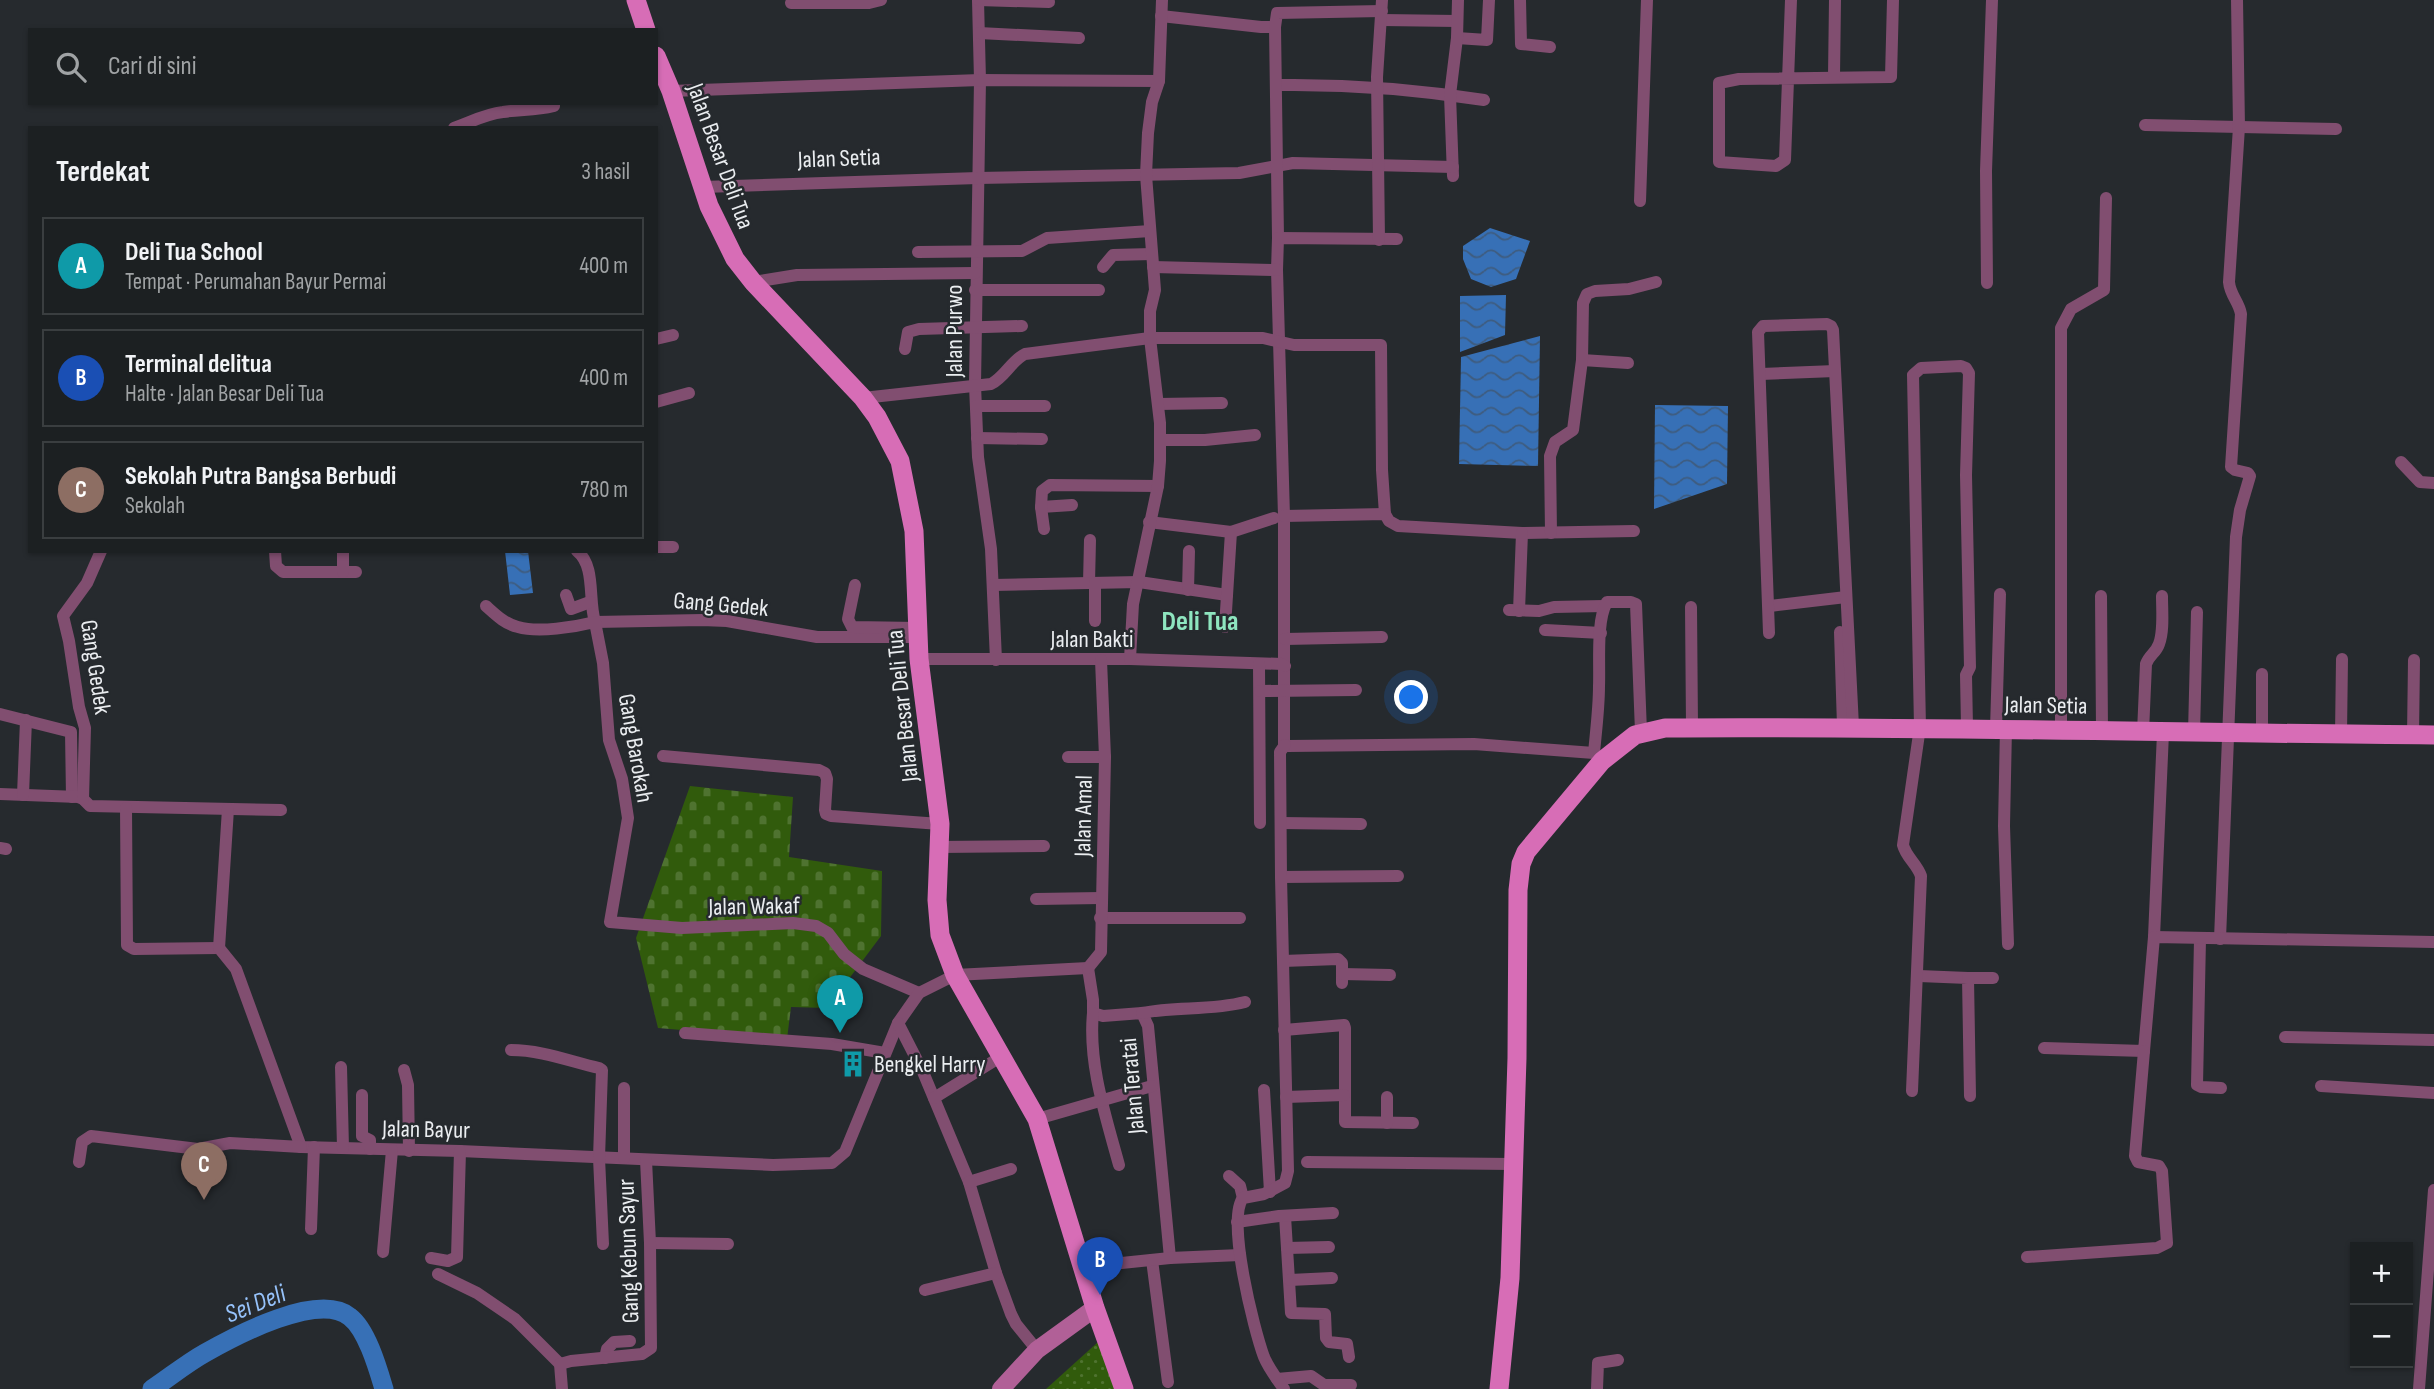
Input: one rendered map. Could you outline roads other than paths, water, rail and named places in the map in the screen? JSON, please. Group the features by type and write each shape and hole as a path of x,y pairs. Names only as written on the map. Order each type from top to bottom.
{"main road":[{"path":"636,0 645,28"},
{"name":"Jalan Besar Deli Tua","path":"658,61 671,91 709,206 735,259 753,282 863,398 877,417 900,461 914,531 919,659 940,824 937,912 940,935 955,975 1037,1119 1097,1313 1124,1389"},
{"name":"Jalan Setia","path":"1649,730 1692,727 1848,726 2061,728 2153,733 2434,735"},
{"path":"1499,1389 1510,1278 1517,1058 1518,890 1521,864 1526,852 1598,757 1629,738 1649,730"},
{"path":"1002,1389 1037,1350 1097,1313"},
{"path":"1016,1389 1051,1352 1097,1313"}],"street":[{"path":"791,3 869,3 881,0"},
{"path":"978,0 1049,2"},
{"name":"Jalan Purwo","path":"978,0 980,80 975,385 979,471 991,549 996,660"},
{"path":"1130,659 1133,604 1158,486 1161,440 1150,338 1150,312 1155,289 1146,175 1148,132 1158,81 1162,0"},
{"path":"1450,95 1457,38 1458,0"},
{"path":"1457,38 1487,40 1489,0"},
{"path":"1520,0 1521,44 1550,47"},
{"path":"1640,201 1647,0"},
{"path":"1791,0 1787,79 1785,160 1776,166 1719,162 1719,83 1739,79 1787,79 1833,76 1891,76 1893,0"},
{"path":"1833,76 1835,0"},
{"path":"1987,283 1986,171 1992,0"},
{"path":"2220,939 2236,537 2240,510 2250,476 2231,467 2241,313 2240,306 2231,293 2229,282 2239,127 2237,0"},
{"path":"1243,1198 1270,1192 1285,1183 1288,1176 1280,877 1285,639 1279,517 1275,27 1278,7 1382,10 1457,21"},
{"path":"1379,240 1377,77 1382,10"},
{"path":"1161,16 1275,27"},
{"path":"979,33 1079,38"},
{"path":"671,91 980,80 1158,81"},
{"path":"1277,85 1345,84 1484,100"},
{"name":"Jalan Setia","path":"703,187 1239,173 1293,163 1453,172 1450,95"},
{"path":"459,126 505,111 535,111 554,106"},
{"path":"2145,125 2336,129"},
{"path":"2061,728 2061,328 2071,309 2104,290 2106,198"},
{"path":"918,252 1026,250 1047,238 1150,231"},
{"path":"1278,238 1396,239"},
{"path":"1103,267 1113,255 1277,270"},
{"path":"753,282 820,274 975,273"},
{"path":"1551,533 1550,456 1555,442 1573,430 1582,360 1583,303 1587,294 1595,291 1629,289 1656,282"},
{"path":"975,290 1099,290"},
{"path":"905,349 908,332 932,328 1022,326"},
{"path":"1769,633 1758,332 1763,326 1831,326 1848,726"},
{"path":"658,339 674,335"},
{"path":"863,398 996,383 1018,358 1025,354 1150,338 1263,338 1294,345 1381,345 1382,470 1385,514 1389,521 1398,526 1522,533 1634,531"},
{"path":"1582,360 1629,363"},
{"path":"1912,1091 1922,876 1913,860 1905,853 1903,845 1920,727 1913,375 1921,368 1961,366 1969,373 1966,475 1970,667 1966,675 1967,727"},
{"path":"1760,374 1835,371"},
{"path":"658,401 690,393"},
{"path":"1158,404 1222,403"},
{"path":"976,406 1045,406"},
{"path":"1161,440 1205,440 1255,435"},
{"path":"977,438 1042,439"},
{"path":"2401,462 2420,482 2434,483"},
{"path":"1044,529 1042,491 1050,485 1158,486"},
{"path":"1041,507 1072,505"},
{"path":"1149,522 1231,532 1279,517 1385,514"},
{"path":"1225,627 1231,532"},
{"path":"1522,533 1514,610 1539,611 1554,607 1604,606 1613,601 1631,601 1636,604 1649,730"},
{"path":"1090,540 1095,621"},
{"path":"658,547 673,547"},
{"path":"1188,590 1189,551"},
{"name":"Gang Gedek","path":"78,798 85,729 63,616 87,583 100,553"},
{"path":"275,553 276,566 283,572 350,572 344,553"},
{"path":"579,553 588,565 590,602 595,622"},
{"path":"993,584 1139,582 1227,595"},
{"path":"855,584 848,620 852,627 918,632"},
{"path":"2000,594 2008,944"},
{"path":"566,595 571,609 590,602"},
{"path":"2101,596 2102,731"},
{"path":"2027,1257 2157,1248 2167,1242 2162,1171 2159,1166 2138,1162 2135,1156 2154,937 2153,733 2146,664 2161,639 2162,596"},
{"path":"1770,606 1842,597"},
{"name":"Gang Gedek","path":"486,606 503,620 521,628 595,622 715,620 817,637 918,632"},
{"path":"1260,752 1282,748 1474,744 1598,757 1604,606"},
{"path":"1691,607 1692,727"},
{"path":"2194,733 2197,612"},
{"name":"Gang Barokah","path":"595,622 603,663 609,740 622,779 628,818 610,922"},
{"path":"1545,630 1601,633"},
{"path":"1285,639 1382,637"},
{"name":"Jalan Bakti","path":"919,659 1130,659 1284,666"},
{"path":"2341,734 2343,659"},
{"name":"Jalan Amal","path":"1088,968 1101,953 1105,757 1101,660"},
{"path":"2413,735 2414,660"},
{"path":"1259,664 1260,824"},
{"path":"2262,674 2262,734"},
{"path":"1259,691 1356,690"},
{"path":"0,714 71,732 78,798"},
{"path":"23,795 26,720"},
{"path":"663,756 819,770 825,773 827,779 825,810 831,817 940,824"},
{"path":"1068,757 1105,757"},
{"path":"0,794 78,798 90,806 281,810"},
{"path":"126,808 128,945 134,949 219,948"},
{"path":"228,808 219,948 236,969 308,1147 311,1229"},
{"path":"1280,822 1361,824"},
{"path":"939,846 1044,846"},
{"path":"1280,877 1398,876"},
{"path":"1036,899 1101,898"},
{"path":"1100,918 1240,918"},
{"name":"Jalan Wakaf","path":"610,922 682,929 793,923 816,926 828,933 844,954 863,970 919,993"},
{"path":"2154,937 2434,942"},
{"path":"2200,939 2197,1085 2221,1087"},
{"path":"1283,961 1338,959 1342,963 1342,979 1390,975"},
{"path":"955,975 1088,968"},
{"name":"Jalan Teratai","path":"1088,968 1093,1013 1103,1016 1142,1013 1150,1035 1152,1086 1170,1258"},
{"name":"Jalan Bayur","path":"79,1162 82,1142 91,1136 198,1149 230,1143 773,1165 832,1163 845,1152 898,1023 919,993 955,975"},
{"path":"1919,976 1993,978"},
{"path":"1968,978 1970,1096"},
{"path":"1142,1013 1164,1009 1212,1008 1245,1002"},
{"path":"1093,1013 1093,1045 1101,1100 1119,1165"},
{"path":"898,1023 934,1098 969,1182 996,1273 1016,1324 1037,1350"},
{"path":"1284,1030 1343,1025 1345,1122 1412,1123"},
{"path":"685,1033 832,1044 885,1053"},
{"path":"2285,1037 2434,1040"},
{"path":"2044,1048 2144,1051"},
{"path":"511,1049 538,1051 554,1058 601,1069 599,1158 603,1244"},
{"path":"934,1098 1002,1056"},
{"path":"341,1067 342,1148"},
{"path":"404,1070 408,1086 409,1151"},
{"path":"1037,1119 1152,1086"},
{"path":"2321,1086 2434,1094"},
{"path":"624,1088 624,1158"},
{"path":"1264,1090 1270,1192"},
{"path":"1286,1097 1344,1094"},
{"path":"362,1096 362,1136 370,1140 370,1149"},
{"path":"1387,1097 1387,1123"},
{"path":"198,1149 198,1176"},
{"path":"383,1252 392,1150"},
{"path":"431,1258 448,1261 457,1257 460,1151"},
{"name":"Gang Kebun Sayur","path":"560,1364 642,1354 651,1348 646,1160"},
{"path":"1307,1162 1513,1164"},
{"path":"969,1182 1011,1168"},
{"path":"1229,1175 1240,1186 1243,1198 1237,1209 1240,1255 1264,1356 1281,1384 1311,1376 1324,1385 1351,1385"},
{"path":"2419,1389 2434,1190"},
{"path":"1237,1222 1333,1213"},
{"path":"1285,1216 1291,1313 1325,1314 1326,1338 1329,1342 1347,1344 1349,1357"},
{"path":"650,1243 728,1244"},
{"path":"1287,1248 1329,1247"},
{"path":"1083,1267 1170,1258 1240,1255"},
{"path":"1152,1260 1168,1382"},
{"path":"925,1290 996,1273"},
{"path":"438,1274 477,1293 515,1320 560,1364 562,1389"},
{"path":"1290,1280 1332,1278"},
{"path":"1258,1337 1273,1335"},
{"path":"605,1358 607,1349 614,1342 630,1341"},
{"path":"1597,1389 1598,1363 1618,1360"}],"water":[{"path":"1490,228 1530,241 1516,279 1491,287 1471,279 1463,259 1463,246"},
{"path":"1506,295 1505,335 1460,352 1460,296"},
{"path":"1540,336 1538,466 1459,464 1461,357"},
{"path":"1655,405 1728,406 1727,484 1654,509"},
{"path":"505,553 528,553 533,593 510,595"}],"waterway":[{"name":"Sei Deli","path":"152,1389 198,1357 256,1327 298,1312 318,1309 336,1310 356,1323 371,1350 384,1389"}],"place":[{"name":"Deli Tua School","path":"840,1033"},
{"name":"Bengkel Harry","path":"853,1064"},
{"name":"Sekolah Putra Bangsa Berbudi","path":"204,1200"},
{"name":"Terminal delitua","path":"1100,1295"}],"district":[{"name":"Deli Tua","path":"1200,620"}]}
